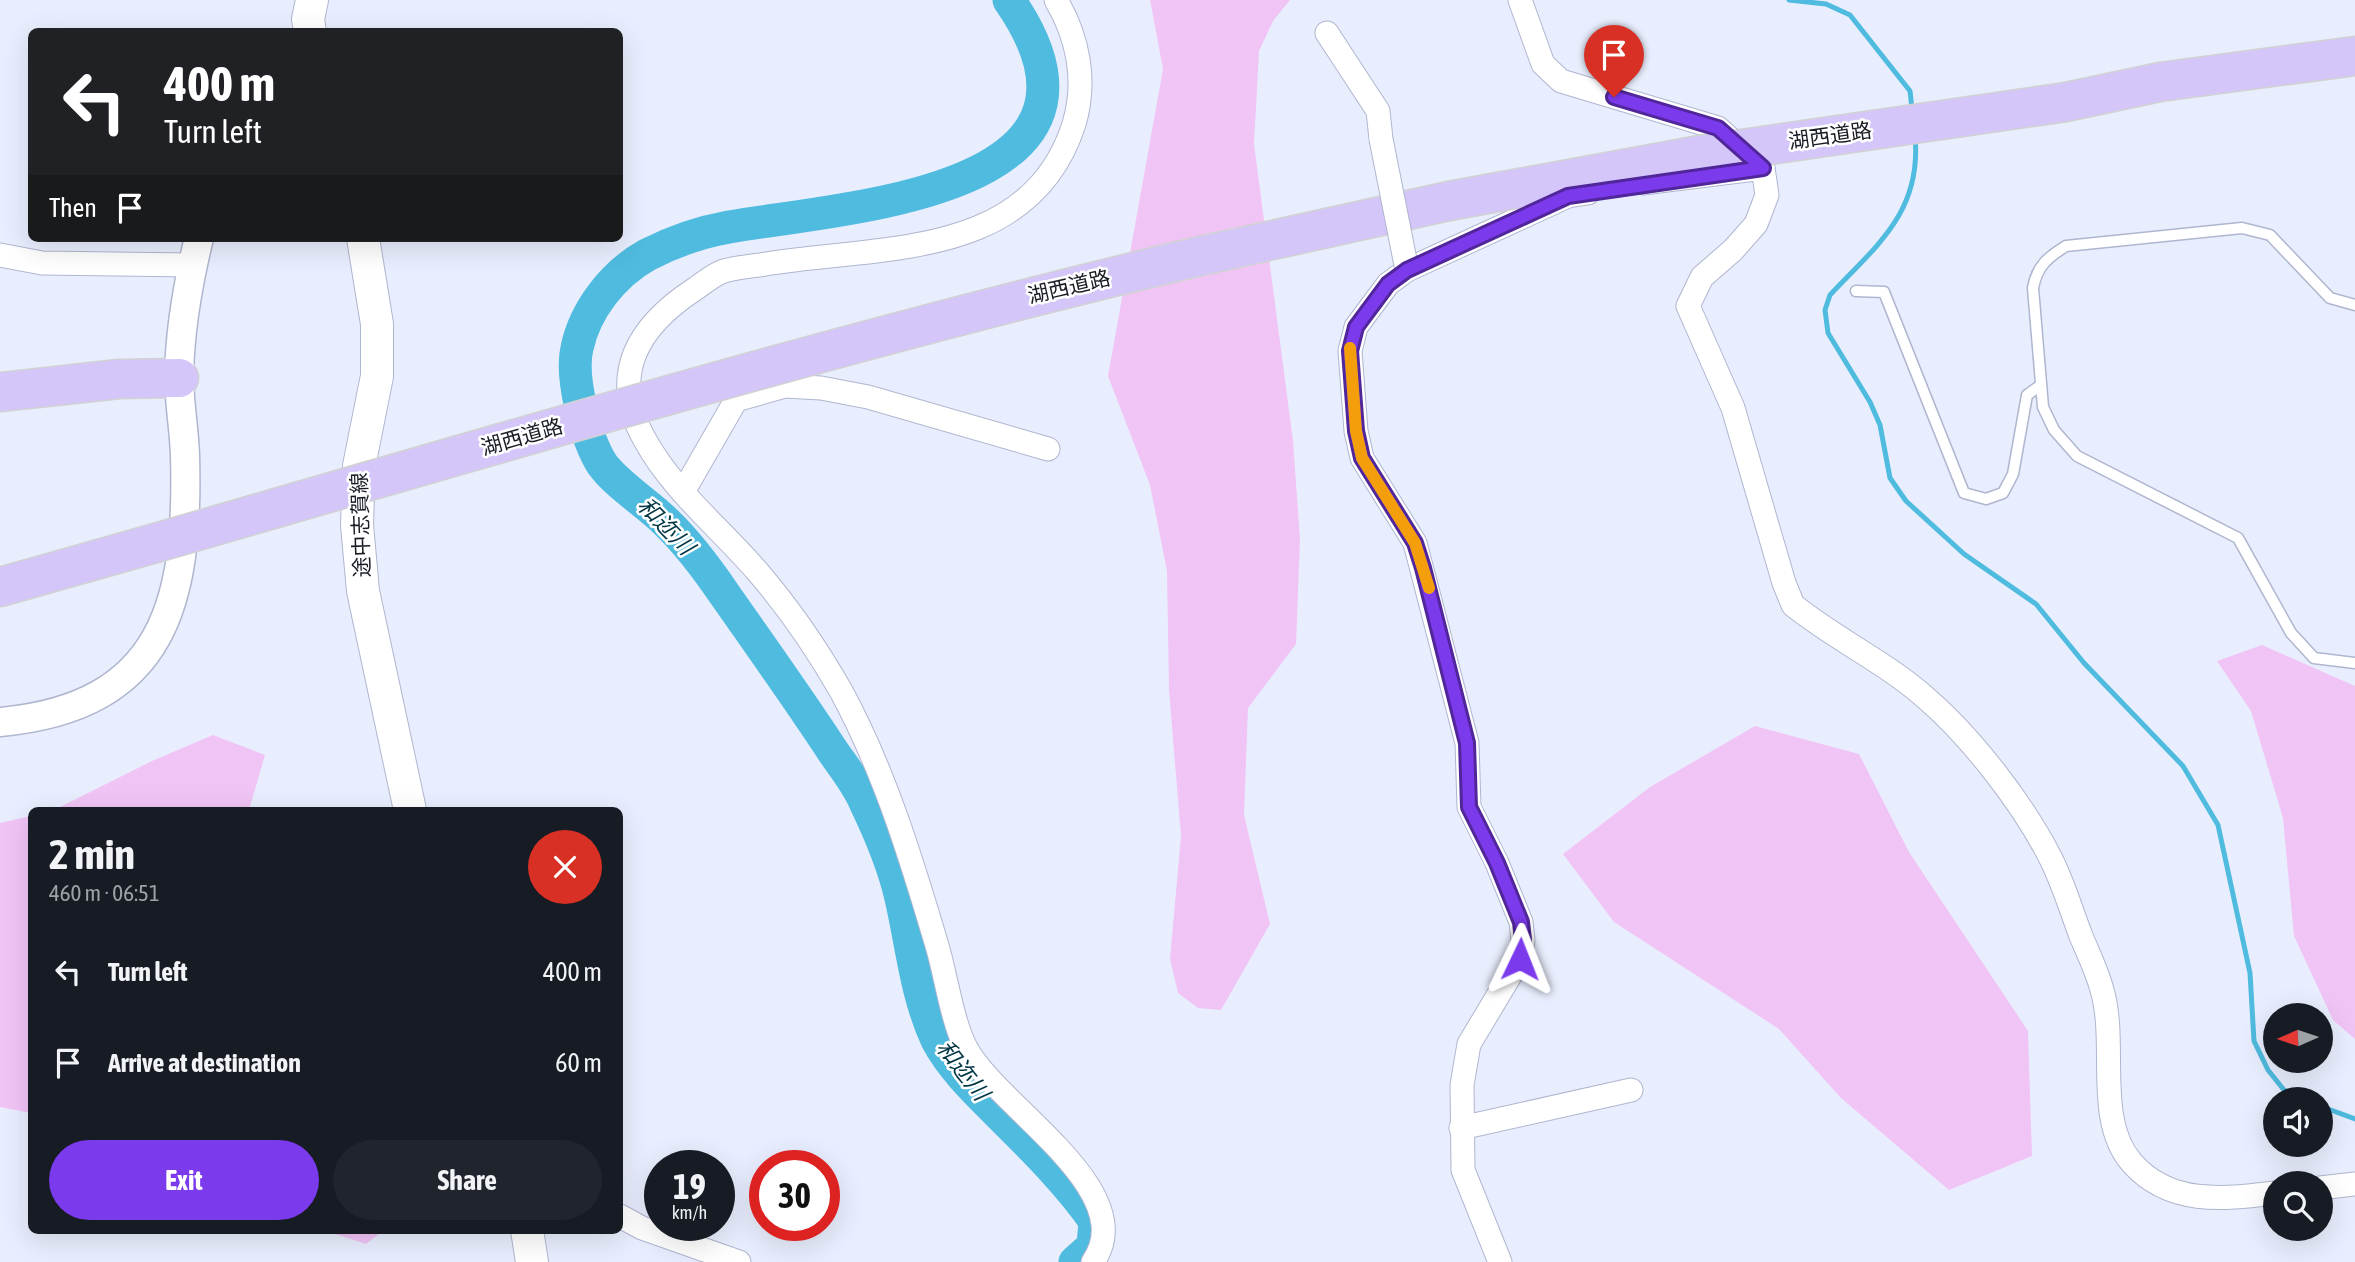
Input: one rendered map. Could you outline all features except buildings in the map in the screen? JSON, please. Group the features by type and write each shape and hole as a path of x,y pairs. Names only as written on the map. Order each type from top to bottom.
{"highway":[{"name":"湖西道路","path":"2066,102 2160,82 2355,56"},
{"name":"湖西道路","path":"0,587 781,363 1003,303 1449,201 1700,155 2066,102 2355,69"},
{"path":"0,392 119,379 179,378"},
{"name":"湖西道路","path":"0,581 91,562"},
{"path":"0,594 91,562"}],"main road":[{"name":"途中志賀線","path":"364,242 377,324 377,376 359,466 357,525 363,591 409,807"},
{"path":"528,1234 533,1262"}],"street":[{"path":"1056,0 1070,25 1078,53 1077,113 1054,169 1021,202 997,219 955,238 894,250 802,258 722,271 673,303 642,335 632,360 628,388 642,437 668,476 758,572 793,618 840,691 872,756 907,845 964,1044 998,1092 1071,1163 1091,1187 1104,1217 1103,1243 1093,1262"},
{"path":"1520,0 1543,64 1561,81 1718,128 1763,168 1767,195 1756,224 1733,250 1702,277 1688,306 1733,408 1783,583 1793,605 1927,698 1972,746 2005,788 2051,857 2102,991 2111,1041 2110,1097 2114,1133 2131,1163 2153,1183 2187,1196 2217,1200 2263,1194"},
{"path":"1327,33 1378,111 1407,270"},
{"path":"1500,1262 1463,1170 1462,1086 1468,1044 1520,959 1523,940 1521,922 1497,863 1469,807 1467,743 1415,543 1362,458 1356,431 1350,351 1356,327 1388,284 1407,270 1568,196 1763,168"},
{"path":"0,255 42,263 195,251 181,329 179,378 185,454 184,526 177,578 166,615 135,670 112,689 82,705 55,713 0,722"},
{"path":"683,492 736,400 785,386 821,388 868,397 1048,449"},
{"path":"1461,1128 1631,1090"},
{"path":"2333,1187 2355,1184"},
{"path":"623,1217 682,1244 739,1262"}],"lane":[{"path":"2355,305 2330,298 2270,235 2242,228 2066,246 2047,258 2035,275 2033,288 2043,407 2054,430 2077,456 2238,538 2291,633 2314,658 2355,663"},
{"path":"1856,291 1884,292 1964,493 1986,499 2003,493 2013,474 2027,395 2041,385"}],"shaded area":[{"path":"1150,0 1290,0 1273,21 1259,51 1254,144 1293,441 1300,540 1296,644 1248,708 1244,815 1270,924 1221,1010 1198,1008 1178,993 1170,959 1181,836 1169,690 1167,571 1150,485 1108,376 1163,69"},
{"path":"2262,645 2355,686 2355,1039 2333,1020 2333,1003 2325,1003 2294,936 2283,818 2251,711 2217,661"},
{"path":"1755,726 1859,754 1909,852 2028,1031 2032,1156 1949,1190 1841,1098 1779,1029 1614,922 1563,854 1650,787"},
{"path":"213,735 265,755 250,807 60,807 152,761"},
{"path":"28,817 28,1112 0,1107 0,823"},
{"path":"335,1234 379,1234 366,1244"}],"waterway":[{"name":"和迩川","path":"1009,0 1040,64 1038,114 1010,151 962,178 903,197 718,229 687,238 647,255 623,272 602,294 581,334 575,360 585,424 602,464 615,479 666,522 697,557 857,787 876,825 894,874 919,988 937,1040 964,1078 1049,1165 1095,1221 1093,1246 1075,1262"},
{"path":"1789,0 1826,4 1850,15 1910,91 1912,109"},
{"path":"1915,136 1915,163 1904,207 1879,243 1830,295 1825,310 1828,333 1870,402 1880,425 1890,478 1906,501 1964,554 2036,604 2084,663 2183,766 2218,825 2250,973 2254,1041 2268,1070 2282,1087"},
{"path":"2333,1111 2355,1119"}],"slow traffic":[{"path":"1350,348 1356,431 1362,458 1415,543 1429,588"}],"route":[{"path":"1520,959 1523,940 1521,922 1497,863 1469,807 1467,743 1430,592 1415,543 1362,458 1356,431 1350,351 1356,327 1371,303 1388,284 1407,270 1568,196 1763,168 1718,128 1614,97"}]}
